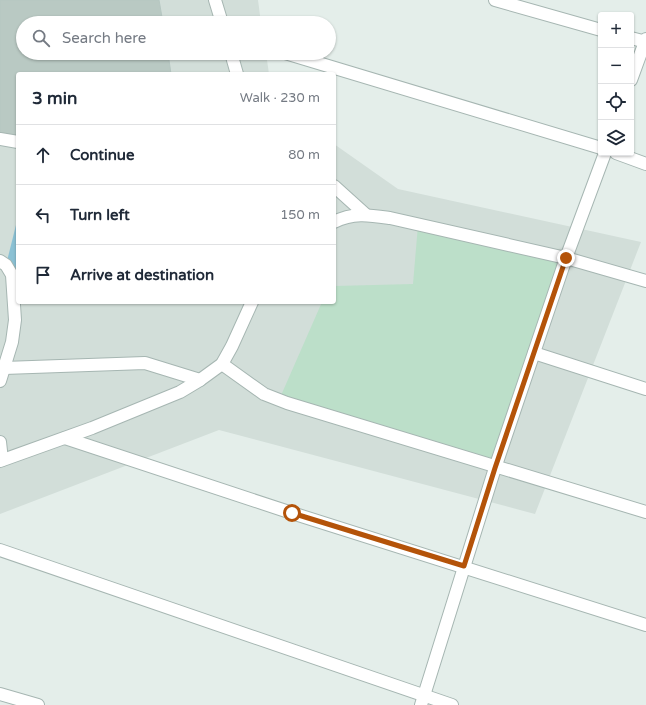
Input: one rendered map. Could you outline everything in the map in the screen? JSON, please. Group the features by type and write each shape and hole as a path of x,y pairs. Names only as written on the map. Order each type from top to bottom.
{"street":[{"path":"215,0 220,16"},
{"path":"495,0 598,29"},
{"path":"634,39 646,41 634,72"},
{"path":"233,60 236,72"},
{"path":"308,60 598,147"},
{"path":"0,139 16,142"},
{"path":"423,701 495,468 566,258 603,156"},
{"path":"624,156 646,164"},
{"path":"336,188 365,214"},
{"path":"336,221 354,215 365,214 566,258 646,281"},
{"path":"0,261 6,265 12,275 15,320 12,342 0,381"},
{"path":"0,442 1,461 65,438 180,392 222,364 251,304"},
{"path":"534,354 646,389"},
{"path":"4,368 145,363 200,380"},
{"path":"222,364 264,394 287,403 495,468 646,512"},
{"path":"65,438 292,513 464,566 646,625"},
{"path":"0,550 423,701 452,705"},
{"path":"0,694 38,705"}],"shaded area":[{"path":"156,0 258,0 260,16 157,16"},
{"path":"159,60 267,60 269,72 160,72"},
{"path":"0,121 16,124 16,304 336,304 336,145 398,189 641,242 535,514 219,430 0,514"}],"green space":[{"path":"418,225 566,258 495,468 279,400 321,304 336,304 336,286 413,284"}],"water":[{"path":"16,225 16,274 6,265"}],"building":[{"path":"0,0 159,0 162,16 16,16 16,60 169,60 171,72 16,72 16,144 0,140"}],"route":[{"path":"292,513 464,566 495,468 566,258"}]}
